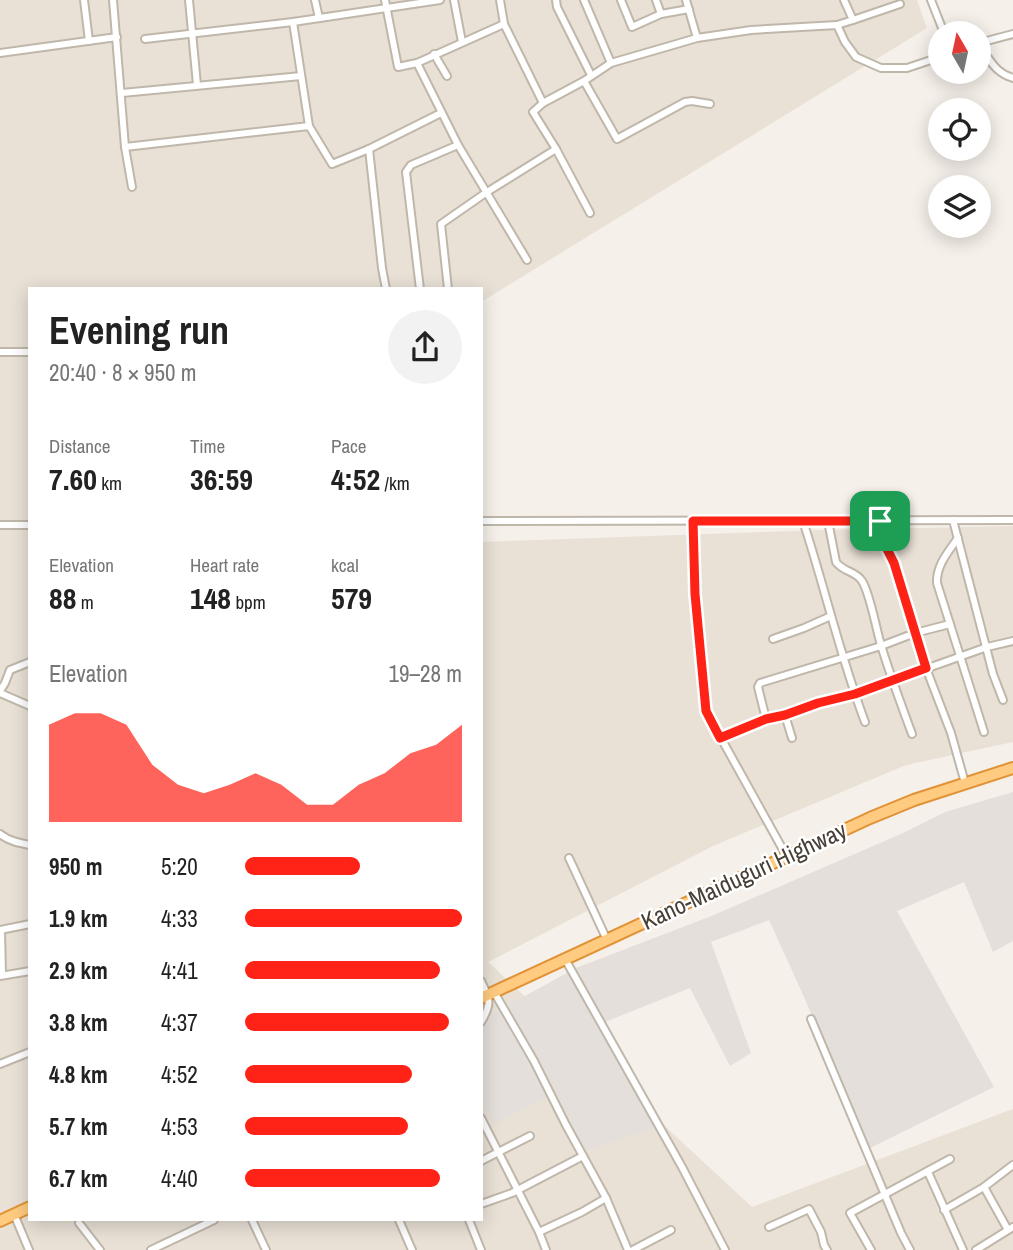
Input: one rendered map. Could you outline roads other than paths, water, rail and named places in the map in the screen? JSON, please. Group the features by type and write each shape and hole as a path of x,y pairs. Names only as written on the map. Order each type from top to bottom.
{"highway":[{"name":"Kano-Maiduguri Highway","path":"488,995 881,814 914,800 1013,768"},
{"path":"0,1221 28,1208"}],"street":[{"path":"84,0 89,41"},
{"path":"113,0 125,147 132,187"},
{"path":"189,0 197,85"},
{"path":"314,0 319,18"},
{"path":"385,0 398,67 417,63 503,24"},
{"path":"145,39 293,22 440,0"},
{"path":"454,0 462,42"},
{"path":"500,0 503,24 543,103"},
{"path":"556,0 591,75"},
{"path":"584,0 611,63"},
{"path":"621,0 632,27 661,14 689,9"},
{"path":"656,0 661,14"},
{"path":"686,0 697,38"},
{"path":"844,0 853,20"},
{"path":"931,0 939,21"},
{"path":"590,213 533,112 543,103 611,63 697,38 751,30 837,25 900,4"},
{"path":"293,22 309,126 332,164 441,113"},
{"path":"837,25 856,57 881,68 907,68 928,61"},
{"path":"991,40 1013,34"},
{"path":"0,53 117,37"},
{"path":"434,54 447,76"},
{"path":"991,61 1002,74 1013,78"},
{"path":"417,63 458,145 527,260"},
{"path":"122,93 301,76"},
{"path":"584,81 617,139 685,102 710,104"},
{"path":"125,147 309,126"},
{"path":"419,287 406,172 411,165 458,145"},
{"path":"369,149 386,287"},
{"path":"448,287 441,224 487,191 556,149"},
{"path":"0,352 28,352"},
{"path":"953,520 993,674 1003,700"},
{"path":"483,521 1013,520"},
{"path":"693,521 695,594 706,711 787,856"},
{"path":"803,521 865,723"},
{"path":"828,521 836,562 839,567 862,579 881,646 912,734"},
{"path":"880,521 884,543 894,563 965,783"},
{"path":"0,525 28,525"},
{"path":"958,538 947,554 936,579 984,732"},
{"path":"772,639 831,616"},
{"path":"766,719 758,687 760,683 950,624"},
{"path":"720,738 766,719 855,694 1013,640"},
{"path":"28,663 10,670 0,692 28,705"},
{"path":"785,715 792,738"},
{"path":"0,834 17,843 28,845"},
{"path":"569,858 607,940"},
{"path":"28,924 0,930 1,976 28,971"},
{"path":"565,960 682,1167 725,1250"},
{"path":"483,1018 489,1007 488,995"},
{"path":"488,995 534,1061 606,1198 628,1250"},
{"path":"811,1019 910,1250"},
{"path":"0,1065 28,1053"},
{"path":"483,1122 546,1250"},
{"path":"483,1160 530,1136"},
{"path":"483,1203 518,1190 583,1156"},
{"path":"870,1250 850,1213 950,1159"},
{"path":"944,1210 984,1187 1013,1165"},
{"path":"928,1172 963,1250"},
{"path":"976,1250 1010,1229 984,1187"},
{"path":"539,1232 606,1198"},
{"path":"769,1227 809,1209 821,1232 825,1247 814,1250"},
{"path":"14,1214 29,1250"},
{"path":"151,1250 212,1221"},
{"path":"253,1221 266,1250"},
{"path":"399,1221 412,1250"},
{"path":"469,1221 481,1250"},
{"path":"79,1223 100,1250"},
{"path":"633,1250 671,1230"}]}
